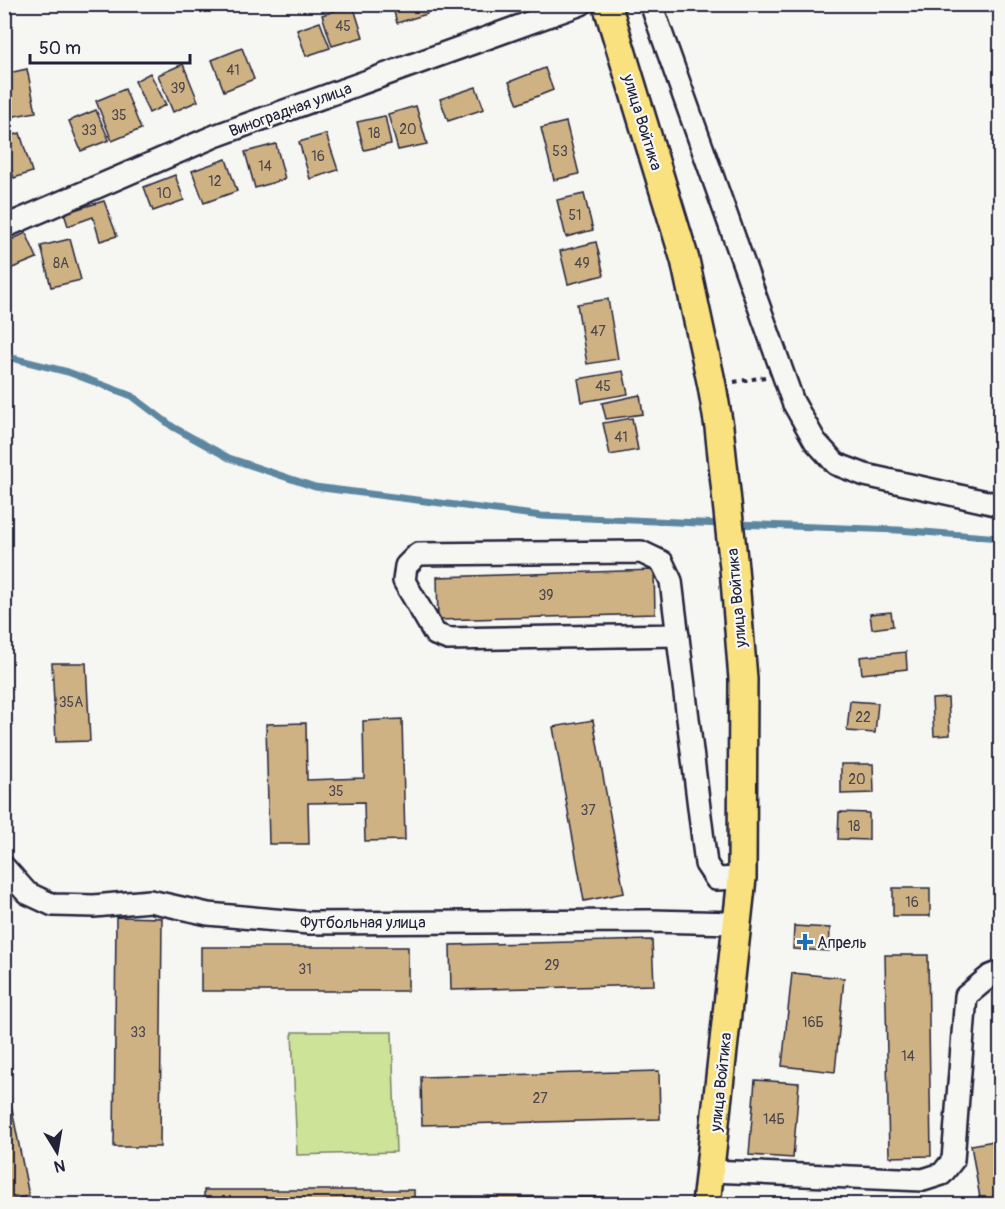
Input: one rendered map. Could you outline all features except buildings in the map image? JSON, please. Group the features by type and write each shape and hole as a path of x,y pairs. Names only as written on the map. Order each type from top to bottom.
{"main road":[{"name":"улица Войтика","path":"607,4 685,260 719,427 734,568 743,679 742,878 706,1204"}],"street":[{"name":"Виноградная улица","path":"4,227 215,136 581,4"},
{"path":"651,4 793,402 815,441 836,464 865,476 1000,505"},
{"path":"678,635 448,639 435,634 404,581 406,566 418,554 641,552 662,562 671,581 678,635 706,864 716,879 742,878"},
{"name":"Футбольная улица","path":"4,867 27,893 52,905 94,906 150,901 208,914 309,923 650,921 737,923"},
{"path":"710,1171 923,1180 942,1174 953,1160 966,996 990,976 1000,972"}],"path":[{"path":"712,386 783,374"}],"green space":[{"path":"292,1032 392,1032 396,1152 297,1155"}],"waterway":[{"path":"4,356 68,372 132,396 173,427 229,458 315,487 542,516 722,524"},
{"path":"736,524 898,530 1000,538"}],"place":[{"name":"Апрель","path":"805,942"}]}
